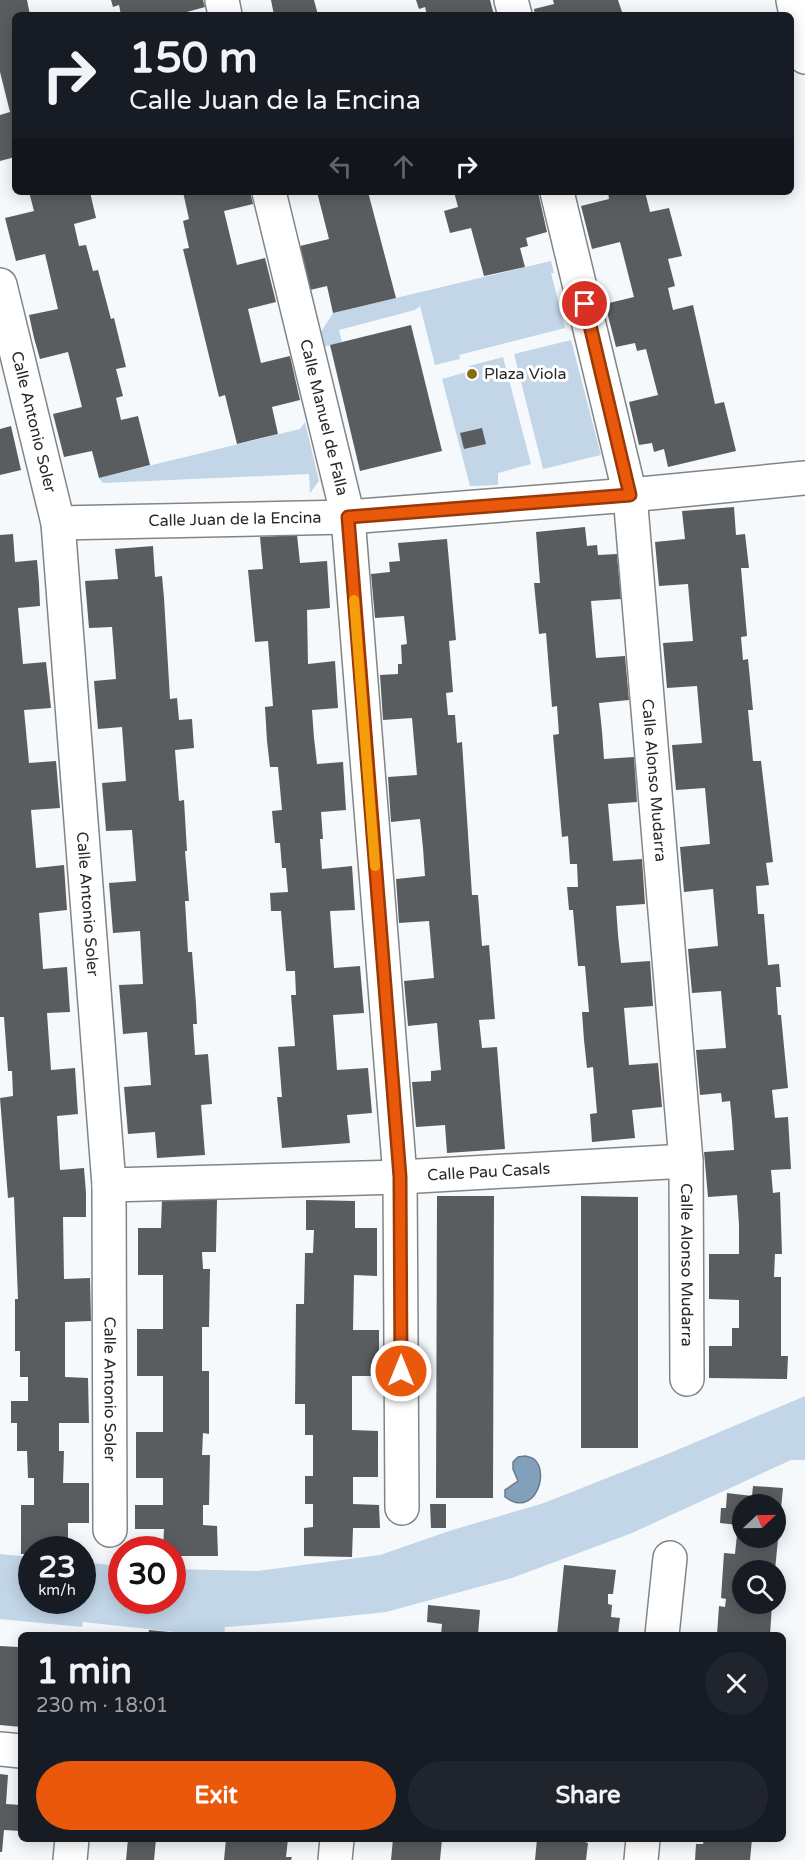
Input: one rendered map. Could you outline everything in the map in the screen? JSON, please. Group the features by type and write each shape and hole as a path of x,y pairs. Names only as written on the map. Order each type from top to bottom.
{"street":[{"path":"793,0 805,57"},
{"name":"Calle Manuel de Falla","path":"270,195 348,517 400,1177 402,1508"},
{"name":"Calle Alonso Mudarra","path":"558,195 630,495 686,1161 687,1379"},
{"name":"Calle Antonio Soler","path":"0,285 58,523 109,1185 110,1530"},
{"name":"Calle Juan de la Encina","path":"58,523 348,517 630,495 805,478"},
{"name":"Calle Pau Casals","path":"109,1185 400,1177 686,1161"},
{"path":"662,1632 670,1558"},
{"path":"0,1749 18,1751"},
{"path":"70,1860 72,1842"},
{"path":"335,1860 337,1842"},
{"path":"641,1860 643,1842"}],"shaded area":[{"path":"551,261 554,273 551,273 565,328 459,355 460,359 435,365 420,306 415,310 339,330 342,342 324,347 321,332 333,313"},
{"path":"571,340 601,455 543,469 514,354"},
{"path":"503,357 531,464 498,473 498,485 470,486 442,379 470,371 469,366"},
{"path":"305,422 319,481 310,493 309,474 103,483 99,478 300,429"},
{"path":"805,1396 805,1460 791,1460 632,1533 512,1578 386,1612 225,1627 224,1632 175,1632 83,1622 82,1627 0,1619 0,1554 18,1556 18,1614 96,1614 96,1563 108,1565 108,1614 186,1614 186,1569 257,1571 380,1555 452,1530 544,1503"},
{"path":"525,1456 534,1459 539,1465 540,1483 532,1498 524,1502 516,1502 505,1497 505,1490 518,1481 513,1462 518,1457"}],"building":[{"path":"0,0 27,0 29,12 12,12 12,158 0,161 0,115 10,112 0,72"},
{"path":"111,0 203,0 205,7 187,12 120,12 119,5 113,7"},
{"path":"271,0 314,0 317,12 273,12"},
{"path":"416,0 490,0 493,12 426,12 425,7 419,9"},
{"path":"553,0 618,0 622,12 534,12 534,9 554,4"},
{"path":"30,195 91,195 96,218 74,224 79,246 86,245 93,271 98,270 111,319 114,318 126,367 116,369 123,396 116,398 121,420 138,416 150,465 99,478 92,451 64,457 53,414 82,407 68,352 40,359 34,338 29,315 58,309 45,254 16,261 5,218 34,211"},
{"path":"184,195 251,195 253,204 224,211 237,265 265,258 276,302 248,309 261,363 290,356 300,400 272,407 278,434 237,444 225,395 219,397 183,249 189,248 183,221 189,219"},
{"path":"318,195 369,195 396,298 333,313 327,286 310,290 300,246 329,239"},
{"path":"455,195 539,195 547,232 526,238 528,246 520,248 525,267 484,276 471,228 450,233 444,211 458,207"},
{"path":"608,195 646,195 650,212 669,208 682,256 668,259 675,286 668,288 673,310 693,305 715,404 724,402 736,451 668,467 664,449 654,452 652,443 639,445 629,402 658,395 646,349 637,351 635,343 616,347 605,304 634,297 620,242 592,249 581,206 609,199"},
{"path":"411,325 442,451 360,471 330,345"},
{"path":"11,426 21,470 0,475 0,429"},
{"path":"482,428 486,444 464,449 460,433"},
{"path":"734,507 736,535 745,534 749,568 741,568 747,636 741,637 743,660 748,659 753,710 748,710 753,761 761,761 773,862 766,863 769,885 756,886 758,914 764,914 768,965 779,964 781,987 776,987 778,1015 781,1015 788,1088 772,1090 775,1118 788,1117 791,1169 771,1170 773,1193 780,1192 782,1254 775,1254 774,1277 781,1277 781,1356 788,1356 787,1379 709,1378 709,1346 732,1346 732,1328 739,1328 739,1300 709,1299 709,1254 739,1254 739,1225 737,1195 708,1197 704,1152 734,1150 732,1121 730,1101 722,1102 721,1093 700,1095 696,1050 726,1048 721,991 692,993 688,949 718,946 713,889 684,892 680,847 710,844 705,788 676,790 672,745 702,743 697,686 667,688 663,643 693,641 688,584 659,586 655,542 685,539 682,511"},
{"path":"585,527 587,546 597,545 598,555 617,554 621,599 591,601 596,658 625,656 629,700 599,703 604,759 634,757 637,802 608,804 613,861 642,859 645,904 616,906 618,935 621,963 650,961 653,1006 624,1008 629,1065 658,1063 662,1107 632,1110 635,1138 592,1142 590,1114 597,1113 593,1067 587,1068 584,1040 582,1012 589,1012 585,966 578,966 573,910 569,910 567,887 578,887 577,864 570,864 568,836 562,837 553,735 559,734 557,706 552,707 546,633 539,634 534,583 540,583 536,532"},
{"path":"13,534 15,562 37,560 40,606 18,608 23,664 46,662 51,708 24,710 29,763 56,761 60,808 31,810 36,868 64,865 67,910 39,913 43,969 67,967 70,1012 47,1013 51,1070 75,1068 78,1114 57,1116 60,1170 84,1168 86,1193 86,1217 63,1217 64,1279 90,1278 91,1321 65,1322 65,1377 88,1378 89,1423 59,1423 59,1451 64,1451 63,1483 89,1483 89,1523 68,1523 68,1536 21,1536 21,1505 34,1505 34,1478 28,1478 27,1451 17,1451 17,1423 11,1423 11,1401 28,1401 28,1377 20,1377 20,1351 15,1351 15,1299 18,1299 14,1197 8,1198 0,1098 13,1096 12,1071 8,1071 4,1017 0,1017 0,535"},
{"path":"297,535 300,563 327,561 330,608 307,610 308,664 335,661 338,708 312,710 314,738 317,764 343,762 346,810 321,812 322,869 352,866 355,910 330,911 334,968 360,966 364,1013 333,1015 337,1070 368,1068 372,1113 347,1115 350,1143 282,1148 277,1097 282,1097 278,1047 295,1046 291,995 296,995 295,971 286,971 281,911 271,911 270,893 288,892 286,868 282,868 280,843 275,843 272,811 282,810 278,767 270,767 267,741 265,707 273,706 268,641 255,642 248,570 263,569 260,537"},
{"path":"447,539 456,640 449,641 453,692 446,693 448,715 455,715 457,743 462,742 472,895 478,895 482,946 489,945 495,1019 479,1020 482,1048 497,1047 505,1149 447,1153 445,1125 416,1127 412,1082 431,1081 431,1071 441,1070 437,1023 408,1026 404,981 434,978 429,921 399,923 396,879 425,876 423,848 420,819 391,822 388,777 417,775 412,718 383,720 380,675 398,674 398,664 402,664 401,645 407,644 404,616 375,618 371,574 390,572 389,562 400,561 398,543"},
{"path":"153,546 155,577 162,576 170,699 177,698 179,720 192,719 194,748 175,750 179,801 184,800 189,901 185,901 188,952 192,952 196,1004 197,1024 193,1024 195,1055 208,1054 212,1104 201,1105 205,1155 157,1158 155,1132 128,1134 124,1087 151,1085 147,1032 123,1034 119,985 143,984 140,931 113,933 109,883 136,881 132,830 106,831 102,783 126,781 122,727 98,729 94,681 116,679 112,627 89,628 85,581 118,579 115,549"},
{"path":"437,1196 494,1196 493,1498 436,1498"},
{"path":"581,1196 638,1197 638,1448 581,1448"},
{"path":"162,1199 217,1200 216,1252 202,1252 203,1269 210,1269 209,1327 202,1327 202,1371 209,1371 209,1434 203,1433 202,1455 210,1455 209,1505 203,1505 203,1525 217,1526 218,1556 186,1556 186,1536 164,1536 164,1529 135,1529 135,1505 163,1505 163,1478 136,1478 136,1432 163,1432 163,1376 137,1376 137,1329 163,1329 163,1275 138,1275 138,1228 161,1228"},
{"path":"306,1200 355,1201 355,1228 377,1228 377,1276 354,1275 353,1330 379,1330 379,1376 352,1376 352,1430 378,1431 378,1477 353,1477 353,1504 379,1505 380,1528 353,1528 352,1557 304,1556 304,1528 313,1527 313,1504 305,1504 305,1476 313,1476 313,1435 305,1435 305,1404 295,1404 296,1304 304,1304 305,1253 313,1253 314,1230 306,1230"},
{"path":"753,1486 783,1488 782,1494 752,1494"},
{"path":"727,1493 735,1494 732,1494 732,1524 720,1523 721,1508 726,1508"},
{"path":"430,1504 446,1504 446,1528 431,1528"},
{"path":"736,1548 777,1548 776,1560 732,1560 732,1614 771,1614 770,1632 717,1632 719,1606 725,1607 726,1599 721,1598 724,1553 735,1554"},
{"path":"564,1565 616,1570 613,1594 608,1594 608,1604 612,1605 611,1617 620,1618 618,1632 557,1632"},
{"path":"428,1605 480,1610 478,1632 441,1632 442,1624 427,1622"},
{"path":"0,1646 18,1647 18,1727 0,1725"},
{"path":"0,1774 8,1775 6,1804 18,1805 18,1831 4,1830 2,1852 0,1852"},
{"path":"128,1842 156,1842 154,1860 126,1860"},
{"path":"226,1842 288,1842 286,1857 292,1857 291,1860 224,1860"},
{"path":"393,1842 442,1842 440,1860 391,1860"},
{"path":"537,1842 588,1843 586,1860 535,1860"},
{"path":"703,1842 752,1842 750,1860 695,1860 696,1844 703,1844"}],"slow traffic":[{"path":"354,600 375,866"}],"place":[{"name":"Plaza Viola","path":"472,374"}],"route":[{"path":"401,1371 400,1177 348,517 630,495 585,304"}]}
